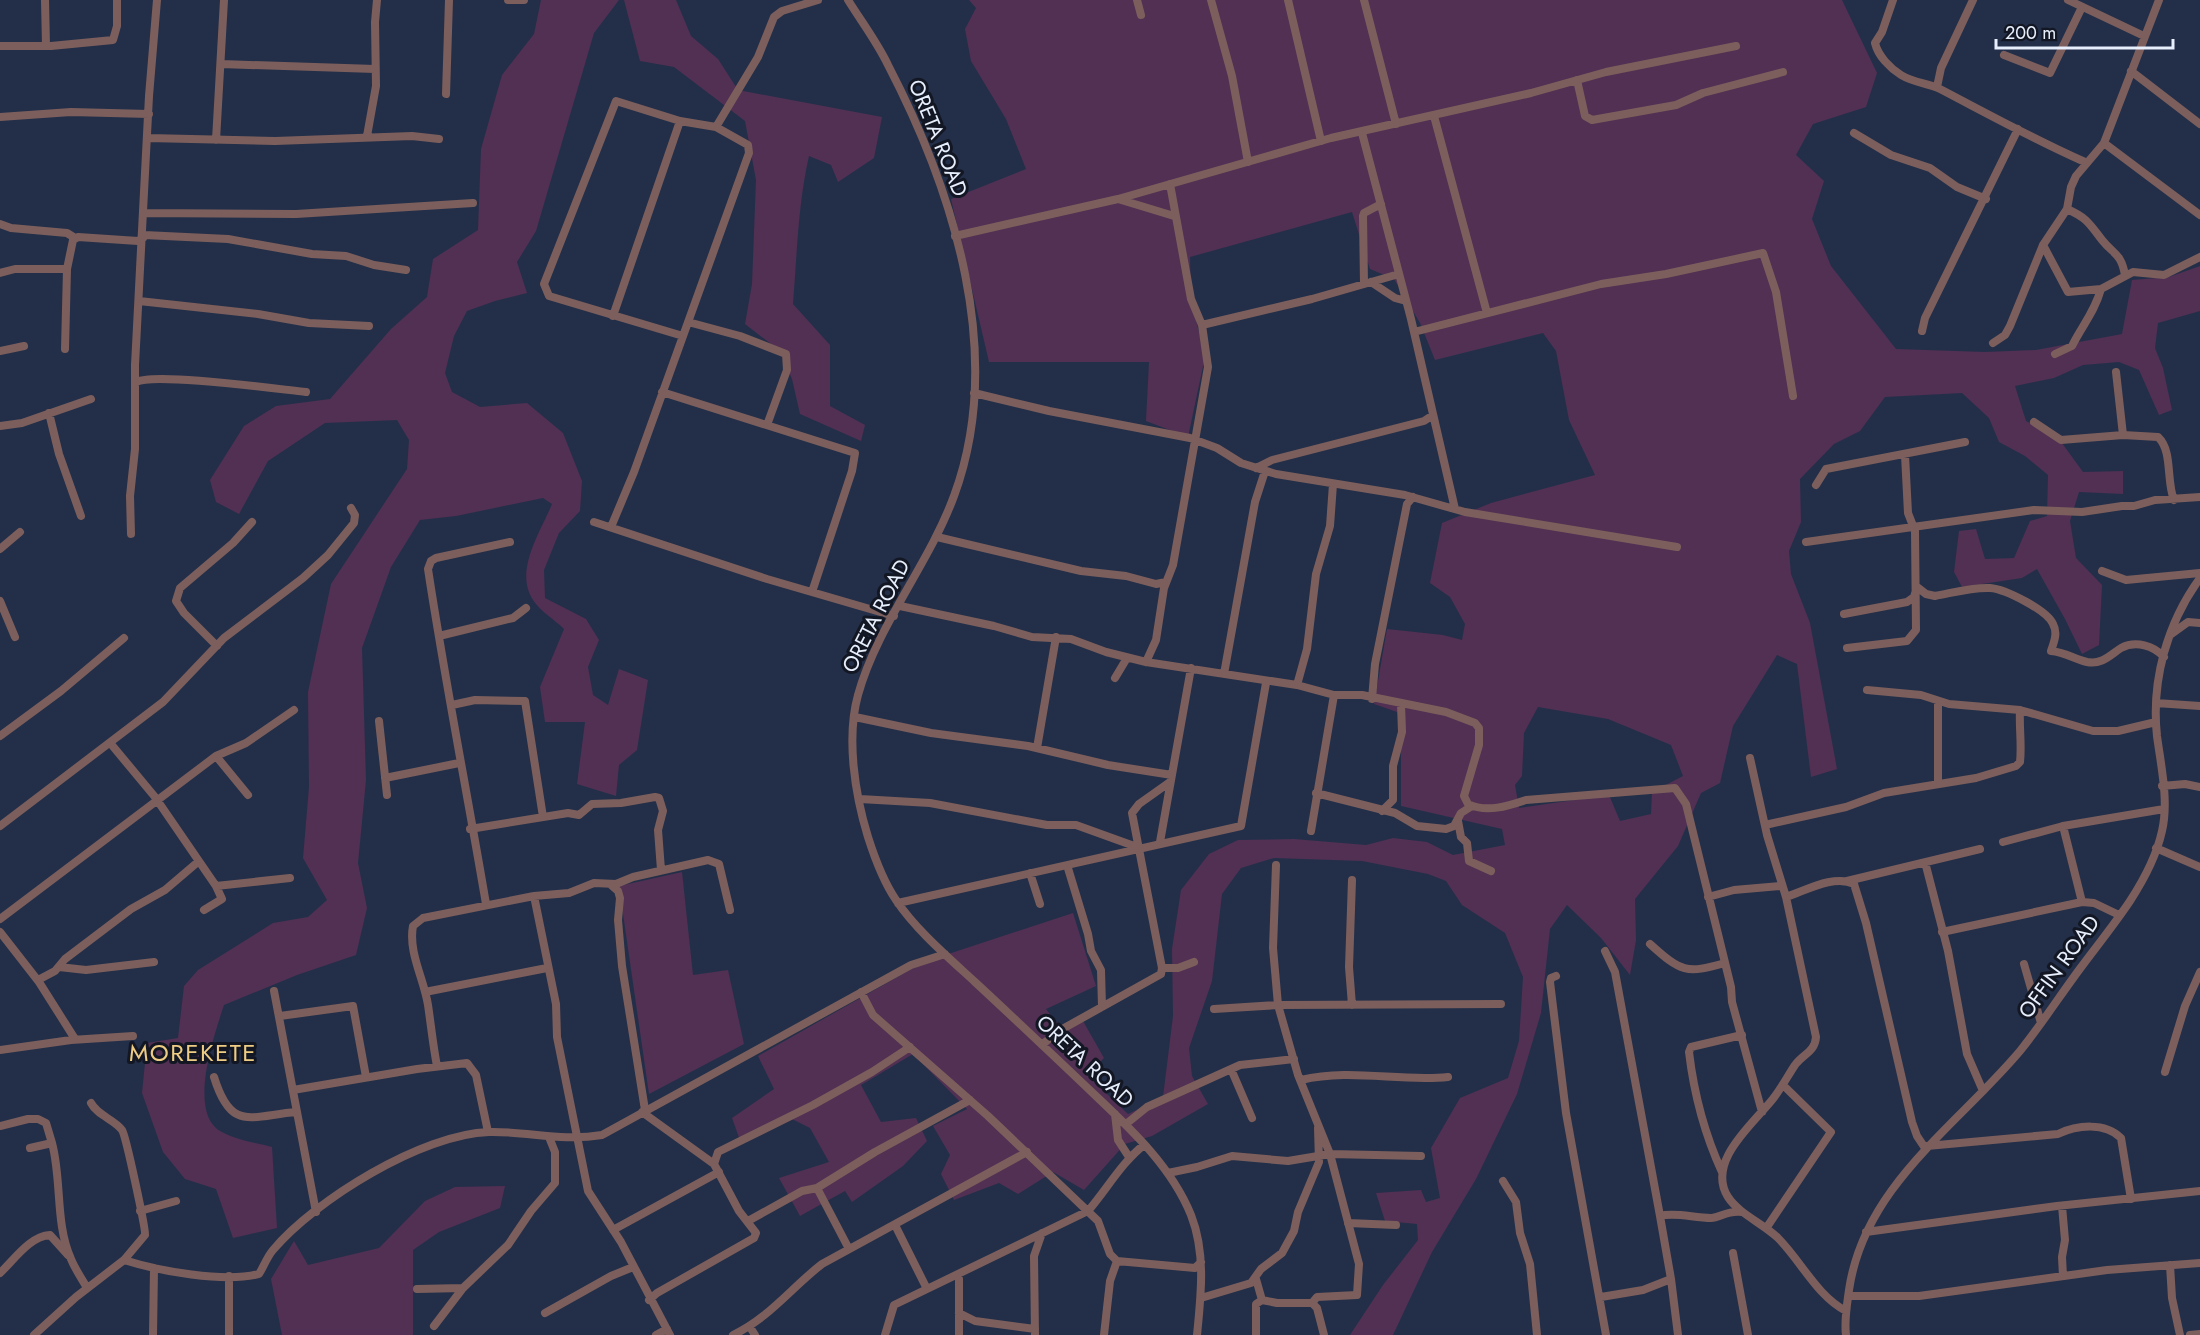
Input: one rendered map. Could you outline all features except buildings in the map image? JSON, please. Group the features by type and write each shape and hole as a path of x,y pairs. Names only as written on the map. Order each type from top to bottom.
{"street":[{"path":"45,0 46,46"},
{"path":"0,46 46,46 113,40 117,26 117,0"},
{"path":"131,534 130,496 135,449 133,422 139,380 135,372 157,0"},
{"path":"216,140 224,0"},
{"path":"367,136 376,93 377,0"},
{"path":"446,94 449,0"},
{"path":"508,0 524,0"},
{"path":"716,127 758,57 774,17 782,11 818,0"},
{"name":"ORETA ROAD","path":"848,0 886,61 923,139 955,236 976,342 974,393 968,446 956,492 937,537 871,658 857,697 854,739 860,799 867,835 881,874 898,903 945,954 1115,1113 1168,1173 1192,1217 1200,1250 1201,1298 1197,1335"},
{"path":"1137,0 1141,15"},
{"path":"1211,0 1232,76 1248,162"},
{"path":"1288,0 1321,141"},
{"path":"1364,0 1396,124"},
{"path":"1893,0 1882,32 1876,39 1877,49 1898,74 1913,82 1937,87 1969,106 2085,162"},
{"path":"1937,87 1941,68 1973,0"},
{"path":"2068,0 2144,36"},
{"path":"1993,343 2006,335 2043,245 2067,209 2071,187 2085,162 2104,143 2130,71 2139,56 2158,0"},
{"path":"2004,55 2050,73 2082,7"},
{"path":"955,236 1118,199 1321,141 1434,116 1577,80 1736,46"},
{"path":"220,64 375,69"},
{"path":"2130,71 2200,124"},
{"path":"1577,80 1585,116 1592,120 1676,105 1703,93 1783,72"},
{"path":"611,527 688,322 749,153 748,145 743,141 716,127 680,121 621,101 614,103 544,284 549,296 682,336"},
{"path":"0,117 71,112 149,114"},
{"path":"1434,116 1487,313"},
{"path":"613,316 680,121"},
{"path":"1922,331 1925,318 2019,129"},
{"path":"1362,133 1414,332 1455,509"},
{"path":"1854,133 1891,155 1930,168 1957,187 1986,199"},
{"path":"148,138 275,141 412,136 439,139"},
{"path":"2104,143 2200,215"},
{"path":"1146,662 1156,640 1166,582 1173,565 1208,367 1202,325 1191,299 1174,216 1170,184"},
{"path":"1133,195 1135,206"},
{"path":"1118,199 1174,216"},
{"path":"143,213 296,214 473,203"},
{"path":"1368,283 1363,216 1364,213 1381,204"},
{"path":"2067,209 2084,217 2097,229 2102,240 2122,259 2125,275"},
{"path":"0,224 11,228 67,233 75,238 228,239 312,254 346,256 374,265 406,270"},
{"path":"64,349 67,269 70,244 75,238"},
{"path":"2043,245 2066,291 2101,289 2125,275 2138,271 2164,275 2200,257"},
{"path":"1414,332 1601,284 1666,274 1763,253 1776,292 1793,396"},
{"path":"0,273 15,268 67,269"},
{"path":"1202,325 1399,274"},
{"path":"1368,283 1395,298 1406,301"},
{"path":"2055,354 2072,346 2080,329 2095,310 2101,289"},
{"path":"139,302 258,314 309,323 369,326"},
{"path":"688,322 740,336 786,354 788,363 774,412 767,425"},
{"path":"0,351 24,346"},
{"path":"2116,372 2123,435"},
{"path":"139,380 306,392"},
{"path":"662,392 851,449 856,457 812,592"},
{"path":"974,393 1049,411 1195,439 1265,471 1455,509 1677,547"},
{"path":"0,426 91,399"},
{"path":"774,412 781,429"},
{"path":"49,413 59,454 81,516"},
{"path":"1256,468 1272,460 1424,421 1433,415"},
{"path":"2034,422 2061,440 2149,434 2161,439 2165,446 2170,489 2174,500"},
{"path":"1816,484 1826,469 1965,442"},
{"path":"1847,648 1886,645 1912,638 1916,630 1917,587 1913,527 1908,513 1905,455"},
{"path":"1224,674 1255,502 1265,471"},
{"path":"1297,685 1306,648 1316,574 1330,526 1333,484"},
{"path":"1806,542 2034,510 2082,512 2134,506 2155,500 2200,497"},
{"path":"1370,696 1408,498"},
{"path":"0,826 111,744 163,702 217,646 263,606 303,578 328,555 354,523 355,515 351,508"},
{"path":"217,646 184,613 176,601 180,588 233,543 252,522"},
{"path":"594,522 894,616"},
{"path":"0,549 20,532"},
{"path":"937,537 1081,571 1126,576 1155,584 1166,582"},
{"path":"486,904 459,763 452,705 428,569 431,561 510,542"},
{"path":"2102,572 2126,580 2200,573"},
{"name":"OFFIN ROAD","path":"1846,1335 1846,1311 1858,1250 1885,1200 1926,1147 1983,1090 2040,1023 2140,884 2162,831 2164,809 2156,703 2164,657 2169,636 2183,605 2200,578"},
{"path":"1844,614 1907,602 1914,597 1917,587"},
{"path":"1917,587 1935,596 1993,588 2021,600 2043,611 2054,624 2056,636 2051,651 2069,653 2087,662 2106,660 2122,648 2133,646 2155,647 2164,657"},
{"path":"0,601 15,637"},
{"path":"900,606 994,626 1024,636 1071,639 1146,662 1191,668 1266,683 1297,685 1334,695 1370,696 1446,712 1477,724 1479,745 1464,796 1465,802 1472,806 1503,807 1526,800 1675,788 1686,804 1704,867 1708,897 1762,1112"},
{"path":"439,636 502,621 520,615 526,608"},
{"path":"2169,636 2188,622 2200,623"},
{"path":"1037,748 1056,637"},
{"path":"0,736 61,692 124,638"},
{"path":"1115,678 1127,658"},
{"path":"1160,842 1191,668"},
{"path":"898,903 1160,842 1241,826 1266,683"},
{"path":"1866,690 1921,695 1949,704 2020,710 2093,731 2118,731 2156,722"},
{"path":"1311,831 1334,695"},
{"path":"452,705 475,700 525,701 543,817"},
{"path":"1938,700 1938,784"},
{"path":"2156,703 2200,706"},
{"path":"1382,811 1393,800 1394,760 1400,744 1403,720 1401,704"},
{"path":"0,919 216,756 246,743 294,710"},
{"path":"1765,825 1846,807 1884,793 1976,778 2020,762 2020,710"},
{"path":"855,717 931,733 1037,748 1171,779"},
{"path":"378,721 387,795"},
{"path":"111,744 157,799 216,886 222,899 204,910"},
{"path":"216,756 248,795"},
{"path":"1722,1172 1731,1149 1783,1085 1794,1066 1813,1048 1816,1037 1786,897 1765,825 1750,758"},
{"path":"385,778 459,763"},
{"path":"1042,1045 1057,1032 1159,976 1162,968 1132,813 1138,804 1171,779"},
{"path":"2162,786 2185,784 2200,787"},
{"path":"1316,793 1395,813 1421,827 1451,828 1458,821 1461,813 1472,806"},
{"path":"471,829 568,813 579,815 592,804 659,798 663,811 658,830 661,870"},
{"path":"860,799 930,803 1047,825 1076,825 1138,848"},
{"path":"2002,842 2063,826 2164,809"},
{"path":"1458,821 1461,837 1467,843 1469,861 1491,871"},
{"path":"2063,826 2082,902"},
{"path":"2156,848 2200,867"},
{"path":"1786,897 1827,883 1847,881 1980,849"},
{"path":"38,980 59,967 65,959 107,926 165,890 199,861"},
{"path":"437,1066 425,992 416,963 413,926 429,916 534,896 570,893 594,883 610,884 696,861 716,862 720,868 730,910"},
{"path":"1926,862 1967,1054 1983,1090"},
{"path":"1067,865 1091,951 1101,970 1102,1006"},
{"path":"1276,865 1273,948 1278,1005 1293,1059 1330,1154 1359,1264 1357,1295 1317,1297 1312,1303"},
{"path":"1030,873 1040,904"},
{"path":"216,886 290,878"},
{"path":"1352,880 1349,967 1352,1005"},
{"path":"1847,881 1854,884 1866,923 1912,1122 1917,1136 1926,1147 2058,1134 2070,1128 2105,1127 2121,1138 2131,1199"},
{"path":"610,884 618,891 620,898 618,920 622,966 644,1111 716,1168 739,1211 755,1232 754,1238 657,1293 649,1300"},
{"path":"1708,897 1734,890 1781,886"},
{"path":"534,896 556,1004 557,1037 588,1191 613,1230 668,1332 656,1335"},
{"path":"1942,932 2082,902 2094,903 2119,915"},
{"path":"0,932 38,980 75,1039"},
{"path":"1650,944 1667,959 1691,971 1725,963"},
{"path":"1605,951 1616,972 1671,1279 1678,1335"},
{"path":"124,1260 154,1268 229,1276 259,1274 273,1250 316,1212 375,1171 427,1145 458,1135 488,1132 577,1138 602,1135 911,965 945,954"},
{"path":"59,967 86,970 154,962"},
{"path":"1162,968 1178,968 1194,962"},
{"path":"2024,964 2040,1023"},
{"path":"425,992 548,968"},
{"path":"2165,1072 2186,1006 2200,972"},
{"path":"1556,976 1551,978 1550,982 1556,1048 1606,1335"},
{"path":"274,992 316,1212"},
{"path":"861,992 873,1015 1027,1152 1098,1221 1110,1254 1117,1261 1195,1268 1201,1262"},
{"path":"1214,1009 1278,1005 1501,1004"},
{"path":"280,1016 353,1005 366,1077"},
{"path":"0,1050 75,1039 133,1035"},
{"path":"1742,1035 1691,1047 1689,1052 1696,1101 1705,1132 1722,1172 1725,1192 1730,1201 1767,1227 1796,1257 1826,1299 1846,1311"},
{"path":"716,1168 718,1152 813,1105 872,1072 910,1047"},
{"path":"1126,1124 1147,1107 1240,1065 1293,1059"},
{"path":"293,1090 467,1063 476,1075 488,1132"},
{"path":"1231,1069 1252,1118"},
{"path":"1301,1080 1335,1074 1420,1079 1448,1077"},
{"path":"214,1077 223,1103 237,1116 251,1118 296,1112"},
{"path":"1767,1227 1831,1132 1783,1085"},
{"path":"748,1221 802,1191 817,1188 875,1152 945,1117 970,1100"},
{"path":"34,1335 87,1288 124,1260 145,1235 126,1137 122,1130 94,1110 91,1103"},
{"path":"1115,1113 1118,1140 1129,1157"},
{"path":"0,1126 39,1119 46,1123 58,1166 60,1205 70,1258"},
{"path":"1262,1300 1256,1279 1261,1269 1282,1253 1294,1232 1298,1212 1320,1157 1317,1119"},
{"path":"434,1326 464,1288 508,1245 531,1211 555,1184 555,1148 549,1137"},
{"path":"30,1148 52,1143"},
{"path":"885,1335 894,1305 1088,1211 1111,1184 1129,1157 1144,1145"},
{"path":"733,1335 750,1327 783,1301 796,1284 822,1264 1027,1152"},
{"path":"1168,1173 1232,1156 1288,1161 1330,1154 1421,1156"},
{"path":"613,1230 716,1168"},
{"path":"1503,1181 1516,1202 1520,1233 1530,1264 1537,1335"},
{"path":"817,1188 849,1249"},
{"path":"1866,1232 2062,1206 2200,1191"},
{"path":"140,1212 176,1201"},
{"path":"2062,1206 2065,1240 2062,1257 2063,1276"},
{"path":"1659,1216 1687,1215 1715,1218 1725,1212 1744,1212"},
{"path":"1348,1223 1396,1225"},
{"path":"895,1225 927,1289"},
{"path":"959,1313 975,1322 1035,1332 1034,1256 1042,1233"},
{"path":"0,1273 28,1245 45,1235 50,1235 70,1258 87,1288"},
{"path":"1733,1254 1748,1335"},
{"path":"1104,1335 1110,1281 1117,1261"},
{"path":"1849,1296 1919,1296 2063,1276 2200,1263"},
{"path":"2170,1265 2172,1298 2180,1335"},
{"path":"545,1313 611,1276 633,1267"},
{"path":"153,1335 154,1268"},
{"path":"229,1276 229,1335"},
{"path":"959,1279 959,1335"},
{"path":"1201,1298 1256,1279"},
{"path":"1601,1297 1643,1290 1671,1279"},
{"path":"417,1289 464,1288"},
{"path":"1256,1335 1256,1304 1262,1300 1277,1303 1312,1303 1317,1308 1324,1335"},
{"path":"750,1327 755,1335"},
{"path":"2190,1335 2200,1334"}],"shaded area":[{"path":"541,0 619,0 594,33 536,231 517,262 527,293 467,311 454,336 445,373 452,392 480,407 527,403 563,433 582,481 580,511 559,533 544,570 545,598 586,619 599,640 588,667 593,695 608,705 619,669 648,680 637,750 619,765 616,796 577,784 585,722 545,722 540,687 564,629 533,600 526,577 531,552 552,504 543,498 456,516 420,520 391,567 362,648 366,780 358,863 367,908 356,955 297,975 224,1005 210,1053 204,1091 211,1123 228,1135 272,1147 277,1228 233,1238 216,1189 185,1179 163,1152 142,1093 147,1043 178,1038 184,986 198,970 273,923 308,917 327,900 303,858 309,787 308,692 331,584 407,469 409,440 397,420 325,423 268,461 239,514 216,502 210,480 244,426 276,406 330,399 391,329 427,297 433,259 478,230 481,149 502,75 534,34"},
{"path":"624,0 676,0 691,36 718,59 738,90 882,117 874,158 838,182 831,165 809,156 800,211 793,304 830,345 830,406 865,425 861,441 800,414 792,379 780,351 745,324 752,284 756,180 745,121 674,67 640,61"},
{"path":"969,0 1842,0 1877,73 1866,107 1813,124 1796,155 1824,181 1812,219 1831,266 1896,349 1985,352 2036,350 2122,334 2132,280 2169,277 2200,266 2200,311 2158,323 2155,348 2163,368 2172,410 2159,415 2139,370 2119,362 2083,365 2054,378 2015,386 2026,421 2059,439 2083,472 2123,471 2123,494 2079,492 2070,521 2076,558 2102,585 2099,645 2082,654 2037,569 2022,578 1962,587 1954,572 1959,531 1976,529 1985,559 2014,558 2030,521 2047,516 2048,475 2025,456 1999,442 1989,418 1962,393 1885,397 1860,431 1834,444 1800,479 1801,522 1789,551 1791,574 1810,623 1837,769 1811,777 1797,664 1777,655 1733,726 1720,783 1701,793 1678,846 1635,899 1636,940 1630,975 1601,938 1567,905 1550,929 1541,1013 1517,1094 1476,1179 1432,1252 1393,1335 1350,1335 1383,1285 1418,1240 1417,1224 1385,1221 1376,1193 1421,1190 1426,1202 1440,1198 1431,1148 1460,1098 1508,1078 1519,1041 1523,977 1505,933 1462,905 1446,881 1428,874 1362,861 1274,858 1241,868 1222,894 1212,981 1189,1048 1192,1076 1208,1104 1152,1136 1125,1144 1084,1190 1053,1172 1018,1194 999,1183 954,1200 941,1174 950,1155 933,1126 967,1109 913,1054 861,1085 881,1122 916,1118 927,1141 903,1166 852,1202 845,1191 800,1216 779,1178 829,1162 810,1128 792,1119 741,1143 732,1118 774,1089 758,1056 924,962 1073,913 1096,986 1046,1009 1064,1032 1083,1021 1104,1058 1087,1075 1128,1114 1163,1097 1173,1016 1172,949 1181,890 1209,854 1238,840 1294,839 1366,845 1393,838 1427,842 1453,855 1505,845 1502,829 1401,806 1401,723 1397,712 1374,704 1387,629 1443,635 1462,640 1465,624 1450,597 1430,583 1442,523 1491,503 1595,475 1569,420 1556,351 1543,333 1435,360 1420,323 1394,279 1370,269 1352,212 1190,257 1191,299 1205,357 1188,437 1146,421 1149,362 989,362 951,199 1026,169 1006,119 971,61 965,29 976,8","holes":["1538,707 1608,719 1671,745 1683,776 1652,792 1651,814 1620,821 1609,795 1519,808 1515,785 1522,776 1524,733"]},
{"path":"682,872 693,975 728,970 744,1044 649,1094 619,886"},
{"path":"505,1186 500,1208 439,1232 413,1250 413,1335 282,1335 271,1279 294,1241 308,1265 379,1248 425,1201 455,1187"}],"district":[{"name":"MOREKETE","path":"193,1052"}]}
